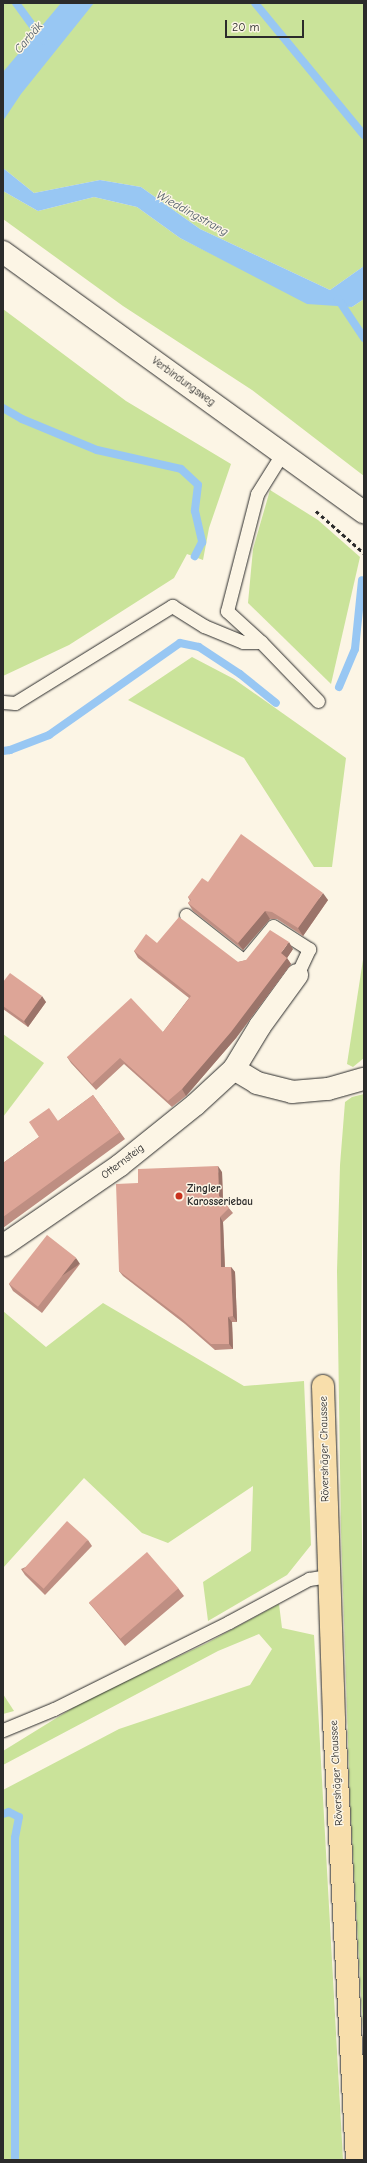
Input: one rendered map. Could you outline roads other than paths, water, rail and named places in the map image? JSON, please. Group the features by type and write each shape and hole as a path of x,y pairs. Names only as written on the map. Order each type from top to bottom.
{"main road":[{"name":"Rövershäger Chaussee","path":"323,1386 328,1576 358,2160"}],"street":[{"name":"Verbindungsweg","path":"3,252 364,512"},
{"name":"Otternsteig","path":"4,1245 119,1166 195,1105 234,1069 260,1026 297,976"},
{"path":"234,1069 258,1083 292,1092 328,1090 364,1079"}],"lane":[{"path":"282,454 257,494 227,611 261,642 318,701"},
{"path":"3,702 15,703 172,606 204,626 243,642 261,642"},
{"path":"186,915 244,962 273,926 309,949 297,976"},
{"path":"3,1730 54,1708 222,1626 309,1579 328,1576"}],"water":[{"path":"61,3 94,3 21,94 3,121 3,72"},
{"path":"3,168 34,193 100,180 141,187 200,229 330,290 364,266 364,299 352,307 307,304 180,238 137,207 94,197 38,211 3,191"}],"waterway":[{"name":"Carbäk","path":"16,3 43,40"},
{"path":"255,3 364,135"},
{"path":"338,299 364,338"},
{"path":"3,408 22,419 97,450 181,469 198,485 195,511 202,542 195,556"},
{"path":"339,687 355,649 362,580"},
{"path":"3,751 10,750 49,735 180,643 199,647 240,674 276,703"},
{"path":"3,1814 9,1812 19,1817 15,1838 15,2160"}],"place":[{"name":"Zingler Karosseriebau","path":"179,1196"}],"water label":[{"name":"Wieddingstrang","path":"192,214"}]}
